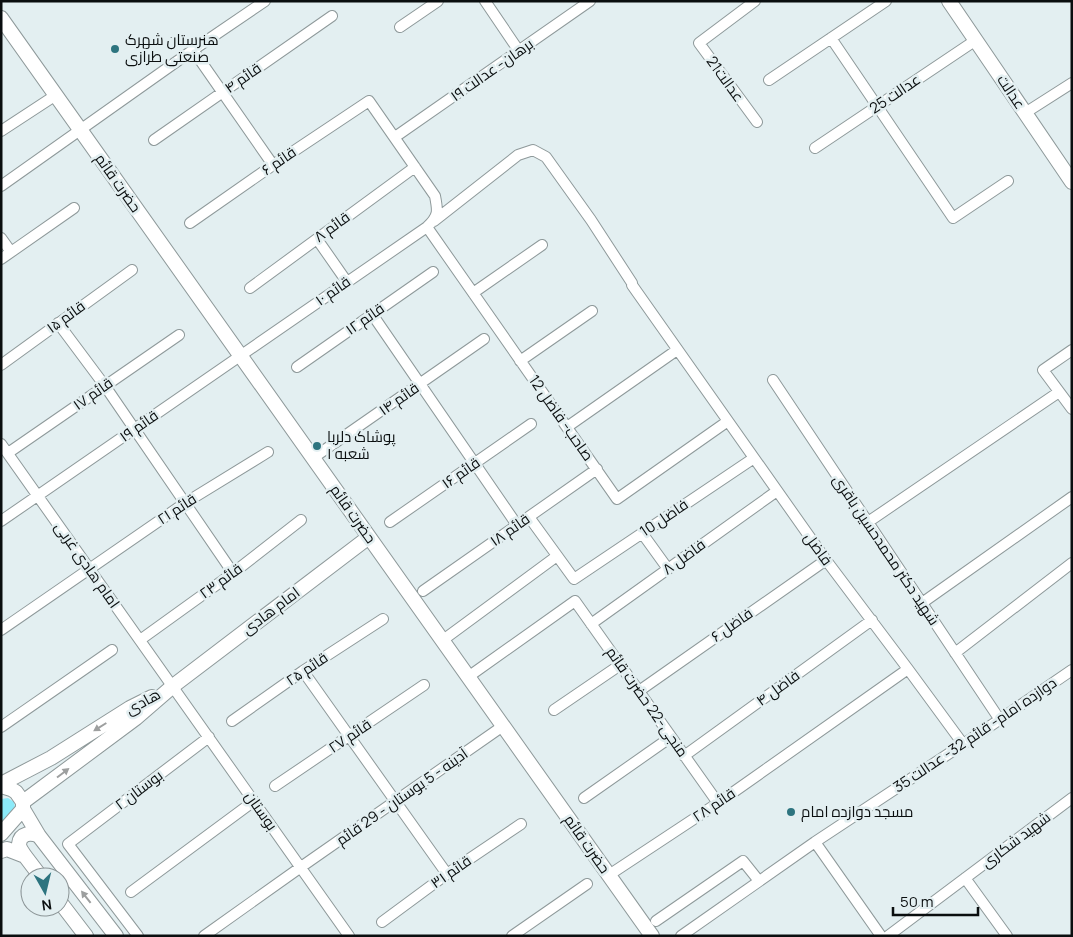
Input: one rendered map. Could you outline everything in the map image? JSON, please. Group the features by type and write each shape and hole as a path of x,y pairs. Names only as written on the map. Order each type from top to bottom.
{"street":[{"path":"1,186 265,1"},
{"path":"400,27 438,1"},
{"path":"485,1 519,51"},
{"name":"برهان- عدالت ۱۹","path":"395,138 590,1"},
{"name":"21عدالت","path":"756,1 699,43 757,122"},
{"path":"769,80 886,1"},
{"name":"عدالت","path":"949,1 1071,179"},
{"name":"قائم ۴","path":"154,140 332,16"},
{"name":"حضرت قائم","path":"2,23 56,95 652,936"},
{"path":"831,38 953,218 1008,181"},
{"name":"عدالت 25","path":"815,148 976,40"},
{"path":"193,50 274,165"},
{"path":"1025,113 1072,83"},
{"path":"1,131 56,95"},
{"name":"قائم ۶","path":"190,223 369,101 395,138"},
{"path":"395,138 434,196 438,210 430,224"},
{"name":"قائم ۱۰","path":"240,355 430,224 518,155 533,150 546,157 591,220 632,285 677,350"},
{"name":"قائم ۸","path":"250,288 415,167"},
{"path":"1,259 74,208"},
{"name":"صاحب- فاضل 12","path":"430,224 473,293 617,498 728,421"},
{"path":"1,238 11,252"},
{"path":"317,239 347,282"},
{"path":"473,293 542,245"},
{"name":"قائم ۱۵","path":"1,365 132,270"},
{"name":"قائم ۱۲","path":"297,367 433,272"},
{"path":"520,361 592,310"},
{"path":"372,314 517,525"},
{"path":"58,324 105,386 232,573"},
{"name":"قائم ۱۷","path":"4,449 105,386 179,335"},
{"name":"قائم ۱۴","path":"313,458 484,339"},
{"path":"567,426 677,350"},
{"name":"فاضل","path":"677,350 826,560 963,744"},
{"path":"1072,350 1043,370 1072,409"},
{"name":"قائم ۱۹","path":"1,521 240,355"},
{"name":"شهید دکتر محمدحسین باقری","path":"773,380 1000,720"},
{"path":"868,522 1059,392"},
{"name":"قائم ۱۶","path":"390,522 531,424"},
{"name":"امام هادی غربی","path":"4,449 172,686"},
{"name":"قائم ۲۱","path":"1,630 185,503 268,452"},
{"name":"فاضل 10","path":"557,556 574,579 754,458"},
{"name":"قائم ۱۸","path":"423,591 597,470"},
{"name":"فاضل ۸","path":"591,624 777,491"},
{"path":"922,603 1072,497"},
{"path":"443,640 557,556 529,517"},
{"name":"قائم ۲۳","path":"140,640 301,520"},
{"path":"642,533 668,569"},
{"name":"امام هادی","path":"172,686 369,537"},
{"name":"فاضل ۶","path":"639,691 826,560"},
{"path":"955,653 1072,563"},
{"name":"منجی-22 حضرت قائم","path":"468,677 575,601 718,803"},
{"name":"قائم ۲۵","path":"232,721 303,671 383,619"},
{"name":"فاضل ۴","path":"684,756 872,620"},
{"path":"1,727 112,650"},
{"path":"554,710 620,665"},
{"name":"قائم ۲۸","path":"609,875 718,803 908,669"},
{"name":"دوازده امام- قائم 32- عدالت 35","path":"681,936 815,842 1000,720 1072,670"},
{"path":"303,671 447,874"},
{"name":"قائم ۲۷","path":"275,786 424,685"},
{"name":"بوستان","path":"172,686 349,936"},
{"name":"هادی","path":"1,785 51,758 130,708 172,686"},
{"name":"هادی","path":"1,834 23,805 136,718 172,686"},
{"name":"آدینه - 5 بوستان - 29 قائم","path":"204,936 503,726"},
{"name":"بوستان ۲","path":"138,936 68,844 209,737"},
{"path":"584,798 671,737"},
{"path":"1,785 11,788 16,792 39,836 116,936"},
{"name":"شهید شکاری","path":"888,936 1072,798"},
{"path":"131,892 254,801"},
{"name":"قائم ۳۱","path":"382,922 447,874 521,824"},
{"path":"33,867 19,844 27,834 33,833 39,836"},
{"path":"815,842 881,936"},
{"path":"1,851 7,849 25,856"},
{"path":"656,921 743,861 760,881"},
{"path":"964,878 1007,936"},
{"path":"512,936 586,884"},
{"path":"70,915 86,936"}],"shaded area":[{"path":"8,798 14,802 15,807 1,824 1,799"}],"place":[{"name":"هنرستان شهرک صنعتی طرازی","path":"115,49"},
{"name":"پوشاک دلربا شعبه ۱","path":"317,446"},
{"name":"مسجد دوازده امام","path":"791,812"}]}
